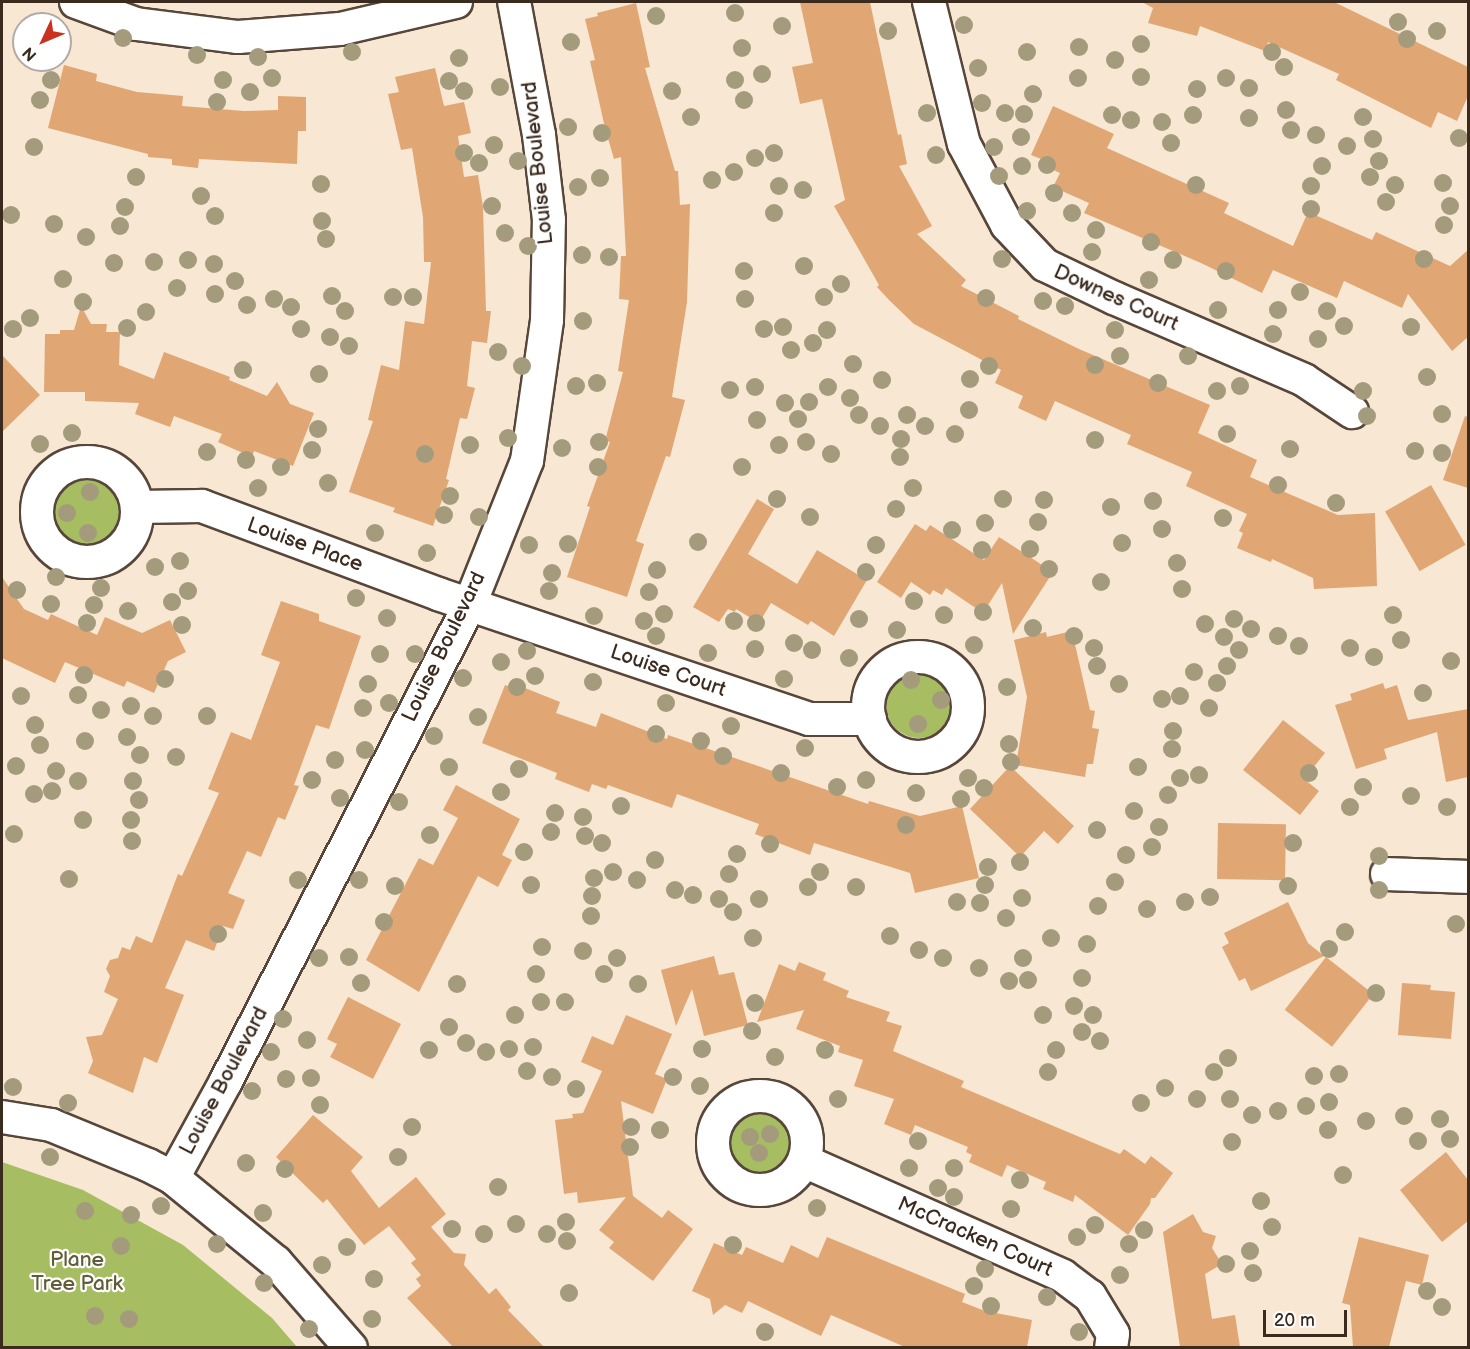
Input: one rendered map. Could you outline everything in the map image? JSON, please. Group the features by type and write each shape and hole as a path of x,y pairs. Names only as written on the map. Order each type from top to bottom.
{"street":[{"path":"75,2 136,24 238,37 340,29 456,2"},
{"name":"Louise Boulevard","path":"173,1178 226,1081 470,604 527,460 547,320 549,220 539,135 514,2"},
{"name":"Downes Court","path":"929,2 964,144 1007,225 1045,266 1304,380 1352,412"},
{"name":"Louise Place","path":"137,507 202,506 470,604"},
{"name":"Louise Court","path":"470,604 809,719 870,719"},
{"path":"1388,874 1468,877"},
{"path":"2,1118 51,1125 148,1164 173,1178 276,1262 351,1347"},
{"name":"McCracken Court","path":"804,1161 1062,1276 1090,1296 1113,1334 1111,1347"}],"green space":[{"path":"86,480 99,483 109,490 116,500 119,513 116,526 109,536 99,543 86,546 73,543 63,536 56,526 53,513 56,500 63,490 73,483"},
{"path":"919,672 932,675 942,682 949,692 952,705 949,718 942,728 932,735 919,738 906,735 896,728 889,718 886,705 889,692 896,682 906,675"},
{"path":"759,1110 771,1113 782,1120 789,1131 792,1143 789,1155 782,1166 771,1173 759,1176 747,1173 736,1166 729,1155 726,1143 729,1131 736,1120 747,1113"},
{"name":"Plane Tree Park","path":"2,1162 83,1190 183,1245 272,1318 297,1347 2,1347"}],"building":[{"path":"800,2 870,2 898,135 901,134 907,164 899,166 932,226 917,234 966,280 961,286 1019,316 1018,319 1079,349 1210,405 1198,433 1257,460 1250,477 1338,515 1375,513 1377,586 1314,589 1313,578 1272,559 1271,562 1237,548 1243,533 1239,531 1247,514 1186,486 1192,472 1127,444 1131,435 1055,401 1046,421 1018,408 1023,396 995,383 1001,370 914,324 889,300 877,287 879,285 834,206 845,200 822,99 800,104 792,67 813,63"},
{"path":"1142,2 1334,2 1468,67 1468,96 1457,121 1438,112 1431,128 1336,80 1339,74 1268,42 1265,51 1200,26 1197,36 1148,23 1153,8"},
{"path":"636,3 650,67 645,68 675,171 678,171 680,205 690,204 687,302 672,397 685,400 670,457 666,456 636,541 644,544 627,597 567,577 590,507 587,506 610,442 605,441 623,372 618,371 629,300 619,299 621,256 626,256 621,157 614,159 605,128 590,61 595,60 585,19 598,16 597,13"},
{"path":"72,67 97,74 96,81 137,92 183,96 182,106 244,111 278,110 278,96 306,97 306,131 298,131 297,164 199,159 198,168 172,165 172,159 148,157 148,154 48,128 62,72 72,72"},
{"path":"435,68 444,106 464,102 471,133 458,136 464,177 478,175 483,207 486,311 491,311 487,343 472,341 467,386 475,388 467,419 460,418 446,479 449,480 433,526 393,512 395,508 349,492 373,421 368,420 381,365 399,370 405,321 424,324 431,262 424,262 423,217 412,148 401,150 388,94 399,92 395,77"},
{"path":"1053,106 1114,134 1107,148 1229,203 1224,213 1293,246 1308,212 1372,240 1376,232 1450,266 1468,250 1468,337 1452,351 1408,294 1402,308 1344,281 1337,298 1273,270 1262,293 1201,263 1084,213 1089,203 1053,187 1060,173 1051,169 1054,164 1031,155"},
{"path":"81,306 91,324 107,324 106,332 120,332 119,365 154,379 164,352 230,377 229,380 267,396 277,382 290,404 314,413 293,466 254,451 252,457 218,442 222,434 174,416 170,427 135,414 139,403 85,401 85,392 44,392 45,334 60,334 60,330 74,330"},
{"path":"2,355 40,395 2,432"},
{"path":"1465,416 1468,417 1468,488 1443,480"},
{"path":"1431,485 1466,545 1420,571 1385,512"},
{"path":"757,499 774,509 748,554 797,584 817,550 867,580 834,636 811,621 808,625 771,603 759,623 736,609 735,612 728,609 719,622 693,607"},
{"path":"915,524 926,531 930,525 984,560 999,537 1053,572 1013,634 1002,583 983,613 946,588 942,595 933,590 930,595 911,582 901,598 877,582"},
{"path":"2,577 24,609 48,620 51,614 97,635 105,617 142,633 170,620 186,652 168,661 154,693 127,681 124,687 65,662 55,683 2,658"},
{"path":"281,601 319,614 319,621 361,636 329,729 316,725 294,785 299,786 285,820 278,817 261,857 247,851 228,893 245,900 233,929 223,926 214,951 186,940 165,988 184,995 157,1063 144,1057 133,1093 88,1073 93,1061 86,1037 102,1035 118,999 104,992 110,976 106,969 110,960 118,958 122,947 130,950 136,936 152,943 178,874 182,876 219,793 208,789 231,732 251,740 280,662 261,655"},
{"path":"1072,631 1090,710 1095,711 1092,728 1099,729 1093,764 1087,764 1085,777 1016,765 1027,697 1014,640 1046,632 1047,637"},
{"path":"1383,683 1385,689 1397,685 1408,720 1468,709 1468,777 1446,782 1437,732 1384,749 1387,759 1356,769 1335,705 1352,700 1350,694"},
{"path":"505,685 519,690 520,686 560,702 556,713 596,727 601,713 667,739 668,735 868,804 869,801 920,816 962,806 979,878 915,893 910,873 814,843 810,855 755,834 759,824 677,794 672,808 608,785 606,789 592,784 589,792 555,779 557,773 482,743"},
{"path":"1283,720 1325,753 1304,779 1319,791 1300,815 1243,770"},
{"path":"1010,766 1074,826 1058,844 1044,831 1020,857 970,809"},
{"path":"456,785 520,819 502,855 512,860 498,887 478,876 419,992 366,960 419,858 433,865 458,818 443,810"},
{"path":"1218,823 1286,824 1285,880 1217,879"},
{"path":"1288,902 1308,943 1324,956 1251,991 1245,978 1239,981 1222,947 1229,943 1224,933"},
{"path":"714,956 719,975 734,972 748,1025 704,1036 692,989 676,1026 661,970"},
{"path":"1326,957 1373,994 1332,1047 1285,1010"},
{"path":"799,962 826,973 823,980 849,991 846,997 890,1012 886,1021 902,1026 893,1051 964,1081 961,1087 1120,1154 1124,1149 1145,1164 1151,1156 1173,1173 1155,1198 1151,1198 1150,1204 1128,1235 1075,1195 1073,1202 1043,1189 1046,1182 1007,1165 1002,1177 969,1162 972,1155 966,1152 968,1147 915,1125 911,1135 884,1124 894,1099 854,1086 863,1060 838,1052 840,1046 796,1029 804,1010 757,1022 779,964 795,971"},
{"path":"1402,983 1431,985 1430,990 1455,992 1451,1039 1398,1035"},
{"path":"348,997 401,1024 373,1079 330,1057 337,1044 327,1039"},
{"path":"626,1015 672,1034 655,1074 667,1079 653,1114 621,1101 633,1196 662,1218 668,1210 693,1229 653,1281 609,1248 614,1242 599,1230 626,1197 578,1203 577,1192 564,1194 555,1120 573,1118 572,1114 583,1113 602,1071 581,1062 592,1036 613,1045"},
{"path":"313,1115 363,1157 351,1171 379,1208 416,1177 446,1214 431,1227 454,1253 466,1254 464,1265 489,1294 496,1288 511,1307 508,1310 544,1347 453,1347 407,1298 421,1286 416,1279 421,1275 411,1263 416,1259 389,1226 364,1245 327,1199 323,1203 276,1157"},
{"path":"1446,1152 1468,1180 1468,1221 1442,1242 1400,1190"},
{"path":"1193,1214 1203,1232 1216,1236 1212,1248 1222,1264 1205,1274 1212,1319 1235,1315 1240,1347 1180,1347 1163,1232"},
{"path":"827,1237 965,1294 962,1302 985,1311 1032,1320 1027,1347 905,1347 831,1315 821,1336 748,1301 742,1313 725,1305 713,1315 710,1299 692,1291 714,1243 742,1255 746,1247 783,1263 791,1245 818,1258"},
{"path":"1359,1237 1429,1255 1422,1285 1406,1281 1389,1347 1353,1347 1350,1305 1342,1303"}]}
